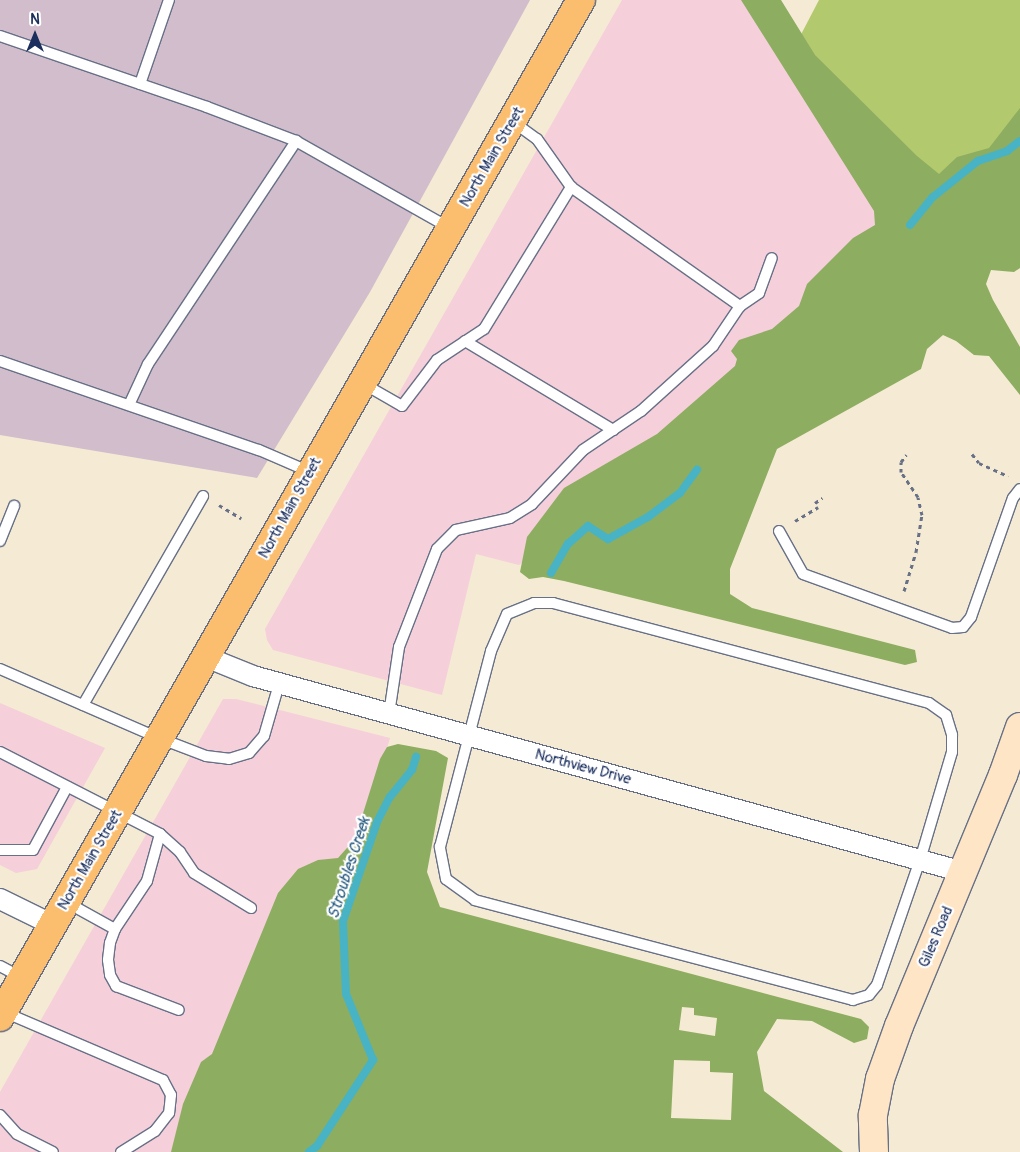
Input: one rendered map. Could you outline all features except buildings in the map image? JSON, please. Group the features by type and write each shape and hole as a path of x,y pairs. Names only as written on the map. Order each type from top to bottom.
{"main road":[{"name":"North Main Street","path":"1,1014 11,972 59,913 582,0"}],"street":[{"name":"Northview Drive","path":"206,657 235,671 279,684 963,872"},
{"name":"Giles Road","path":"874,1152 873,1115 880,1079 899,1026 1004,775 1020,727"},
{"path":"0,899 59,913"}],"lane":[{"path":"140,84 169,0"},
{"path":"0,36 140,84 296,141 451,229"},
{"path":"512,122 537,139 572,187 740,306"},
{"path":"129,405 148,364 296,141"},
{"path":"361,383 402,406 437,360 484,329 572,187"},
{"path":"389,714 398,647 437,549 456,530 510,518 532,504 583,450 642,411 713,346 740,306 760,293 772,258"},
{"path":"465,341 613,430"},
{"path":"0,361 259,450 310,472"},
{"path":"779,531 803,574 952,628 963,627 970,617 1013,498 1020,489"},
{"path":"83,705 203,496"},
{"path":"0,541 14,506"},
{"path":"534,603 553,603 928,703 946,715 952,734 952,752 920,860 877,984 869,995 853,1000 475,900 446,879 440,848 471,736 491,651 507,614 534,603"},
{"path":"0,669 159,738 214,757 229,760 249,753 264,736 279,684"},
{"path":"0,752 160,834 180,852 194,873 252,908"},
{"path":"0,850 33,850 67,787"},
{"path":"160,834 148,881 115,929 110,942 108,960 110,975 116,986 179,1010"},
{"path":"59,913 115,929"},
{"path":"1,1014 163,1080 171,1095 169,1113 155,1131 120,1152"},
{"path":"0,1115 16,1134 53,1152"}],"path":[{"path":"972,454 979,464 1011,478"},
{"path":"898,608 916,552 922,515 918,497 901,472 901,462 906,455"},
{"path":"203,496 241,518"},
{"path":"815,503 822,498"},
{"path":"779,531 818,507"}],"shaded area":[{"path":"0,0 530,0 370,292 257,478 0,435"},
{"path":"622,0 764,0 920,251 519,565 476,554 442,695 273,650 267,640 265,629"},
{"path":"223,699 236,699 390,738 345,890 182,1152 0,1152 0,1092"},
{"path":"0,703 105,748 37,869 16,873 0,865"}],"green space":[{"path":"741,0 781,0 815,55 917,156 939,174 957,157 989,148 1020,108 1020,268 1014,272 991,270 986,284 1020,347 1020,395 989,356 974,355 956,341 943,335 927,349 921,369 777,449 730,569 730,594 752,608 915,650 917,662 905,665 564,581 543,577 529,579 520,572 527,537 564,488 657,434 735,366 737,359 731,351 739,340 772,329 799,306 807,284 853,238 875,225 874,211"},
{"path":"819,0 1020,0 1020,172 920,251 795,46"},
{"path":"398,744 436,751 448,758 427,872 440,907 861,1019 869,1027 867,1039 854,1043 812,1021 777,1019 757,1052 764,1091 843,1152 171,1152 183,1104 201,1062 212,1054 278,893 298,869 318,860 338,858 355,839 380,759 387,747","holes":["682,1007 694,1008 694,1015 717,1018 715,1036 679,1030","674,1060 710,1061 710,1072 733,1073 731,1120 671,1118"]}],"waterway":[{"name":"Stroubles Creek","path":"910,225 933,197 978,161 1007,151 1020,141"},
{"name":"Stroubles Creek","path":"551,573 568,544 588,526 608,539 648,517 680,493 697,470"},
{"name":"Stroubles Creek","path":"309,1152 317,1146 373,1060 346,994 343,921 377,822 390,797 412,770 416,757"}]}
